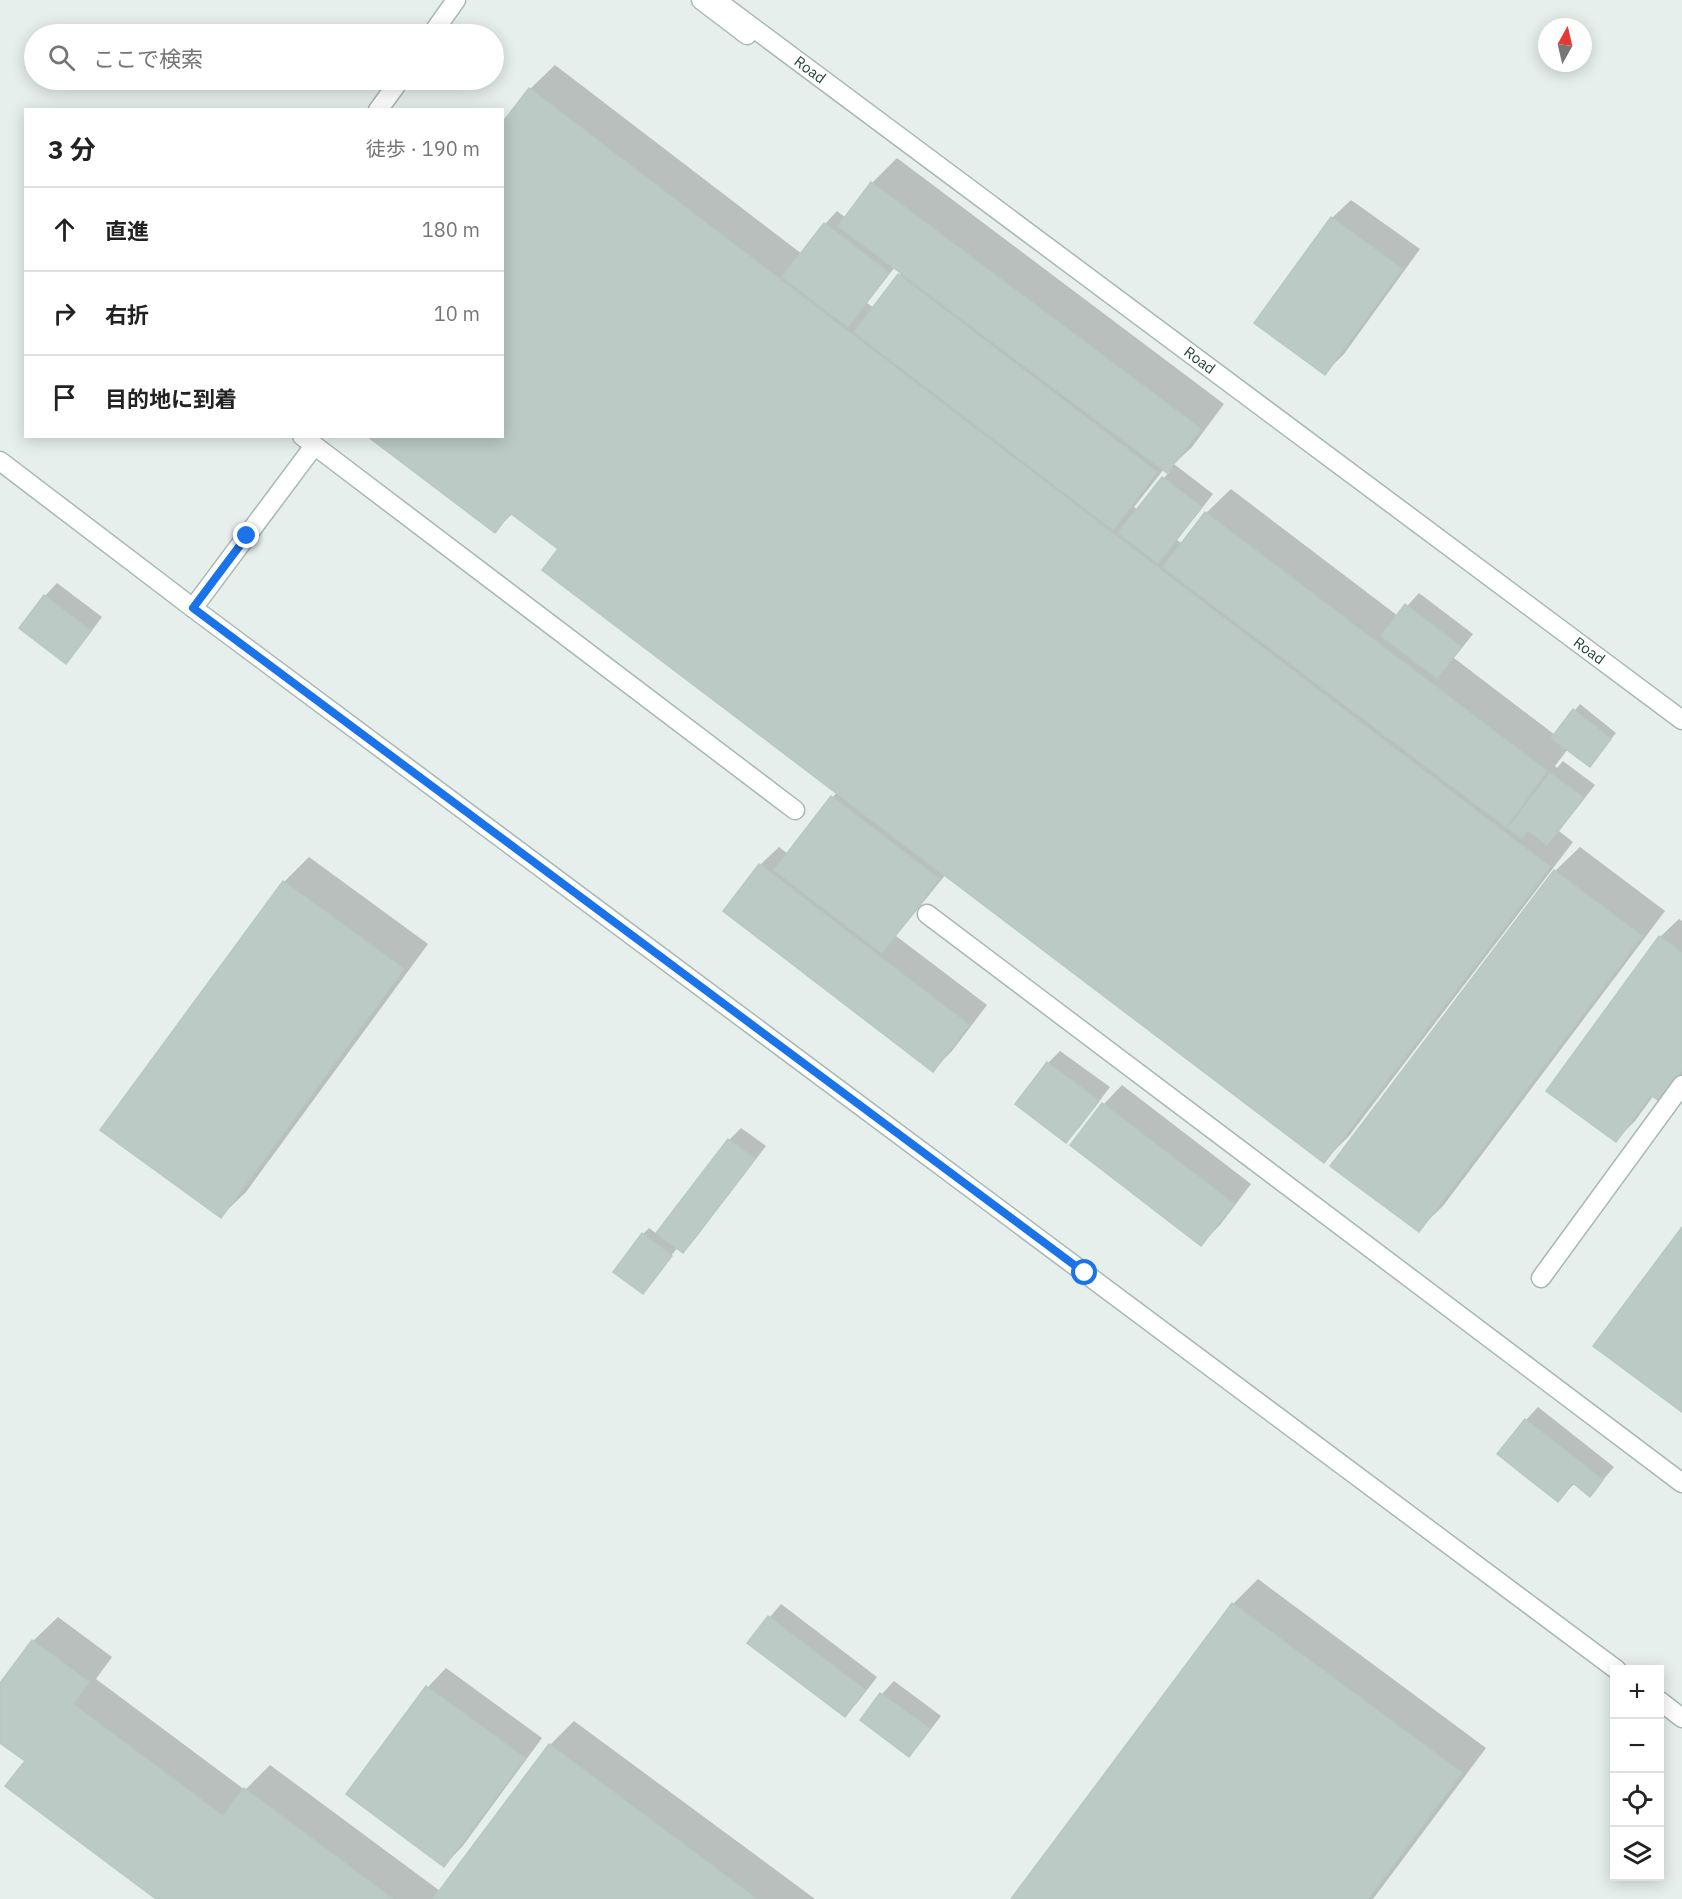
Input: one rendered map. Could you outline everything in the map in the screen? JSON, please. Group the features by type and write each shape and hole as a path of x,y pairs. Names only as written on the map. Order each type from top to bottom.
{"street":[{"path":"439,24 456,0"},
{"path":"701,0 1682,722"},
{"name":"Road","path":"716,0 1682,722"},
{"path":"379,108 392,90"},
{"path":"193,608 308,441 795,810"},
{"path":"0,461 193,608 1610,1665"},
{"path":"927,914 1682,1483"},
{"path":"1541,1278 1682,1085"},
{"path":"1664,1705 1682,1718"}],"building":[{"path":"529,88 1550,867 1324,1163 542,570 558,549 510,513 495,533 370,438 504,438 504,120"},
{"path":"871,182 1201,429 1167,473 838,226"},
{"path":"1331,217 1402,269 1325,375 1254,323"},
{"path":"824,223 889,273 848,327 782,277"},
{"path":"898,274 1157,472 1113,530 854,332"},
{"path":"1162,477 1202,507 1158,563 1118,533"},
{"path":"1205,512 1547,771 1506,827 1163,567"},
{"path":"44,595 91,631 66,664 19,628"},
{"path":"1405,604 1461,647 1437,678 1381,636"},
{"path":"1573,709 1611,739 1590,767 1551,738"},
{"path":"1550,773 1584,798 1547,845 1527,830 1522,838 1508,828"},
{"path":"831,796 939,879 882,953 774,870"},
{"path":"759,864 969,1025 933,1072 723,911"},
{"path":"1554,870 1642,936 1419,1232 1330,1166"},
{"path":"283,881 404,969 221,1218 100,1130"},
{"path":"1659,936 1682,953 1682,1070 1659,1101 1651,1095 1616,1142 1546,1091"},
{"path":"1047,1062 1099,1101 1066,1143 1015,1104"},
{"path":"1102,1103 1234,1204 1201,1246 1070,1145"},
{"path":"728,1139 755,1159 683,1253 656,1233"},
{"path":"1682,1227 1682,1412 1593,1346"},
{"path":"642,1233 672,1256 643,1294 613,1272"},
{"path":"1525,1419 1603,1480 1590,1497 1573,1483 1558,1502 1497,1454"},
{"path":"1232,1603 1462,1773 1368,1899 1011,1899"},
{"path":"768,1616 865,1690 845,1717 747,1643"},
{"path":"32,1640 89,1682 73,1704 223,1816 244,1788 393,1899 156,1899 5,1786 25,1761 0,1743 0,1683"},
{"path":"426,1686 525,1758 444,1867 346,1794"},
{"path":"880,1693 930,1729 909,1757 860,1720"},
{"path":"549,1744 757,1899 433,1899"}],"route":[{"path":"247,536 193,608 1085,1273"}]}
